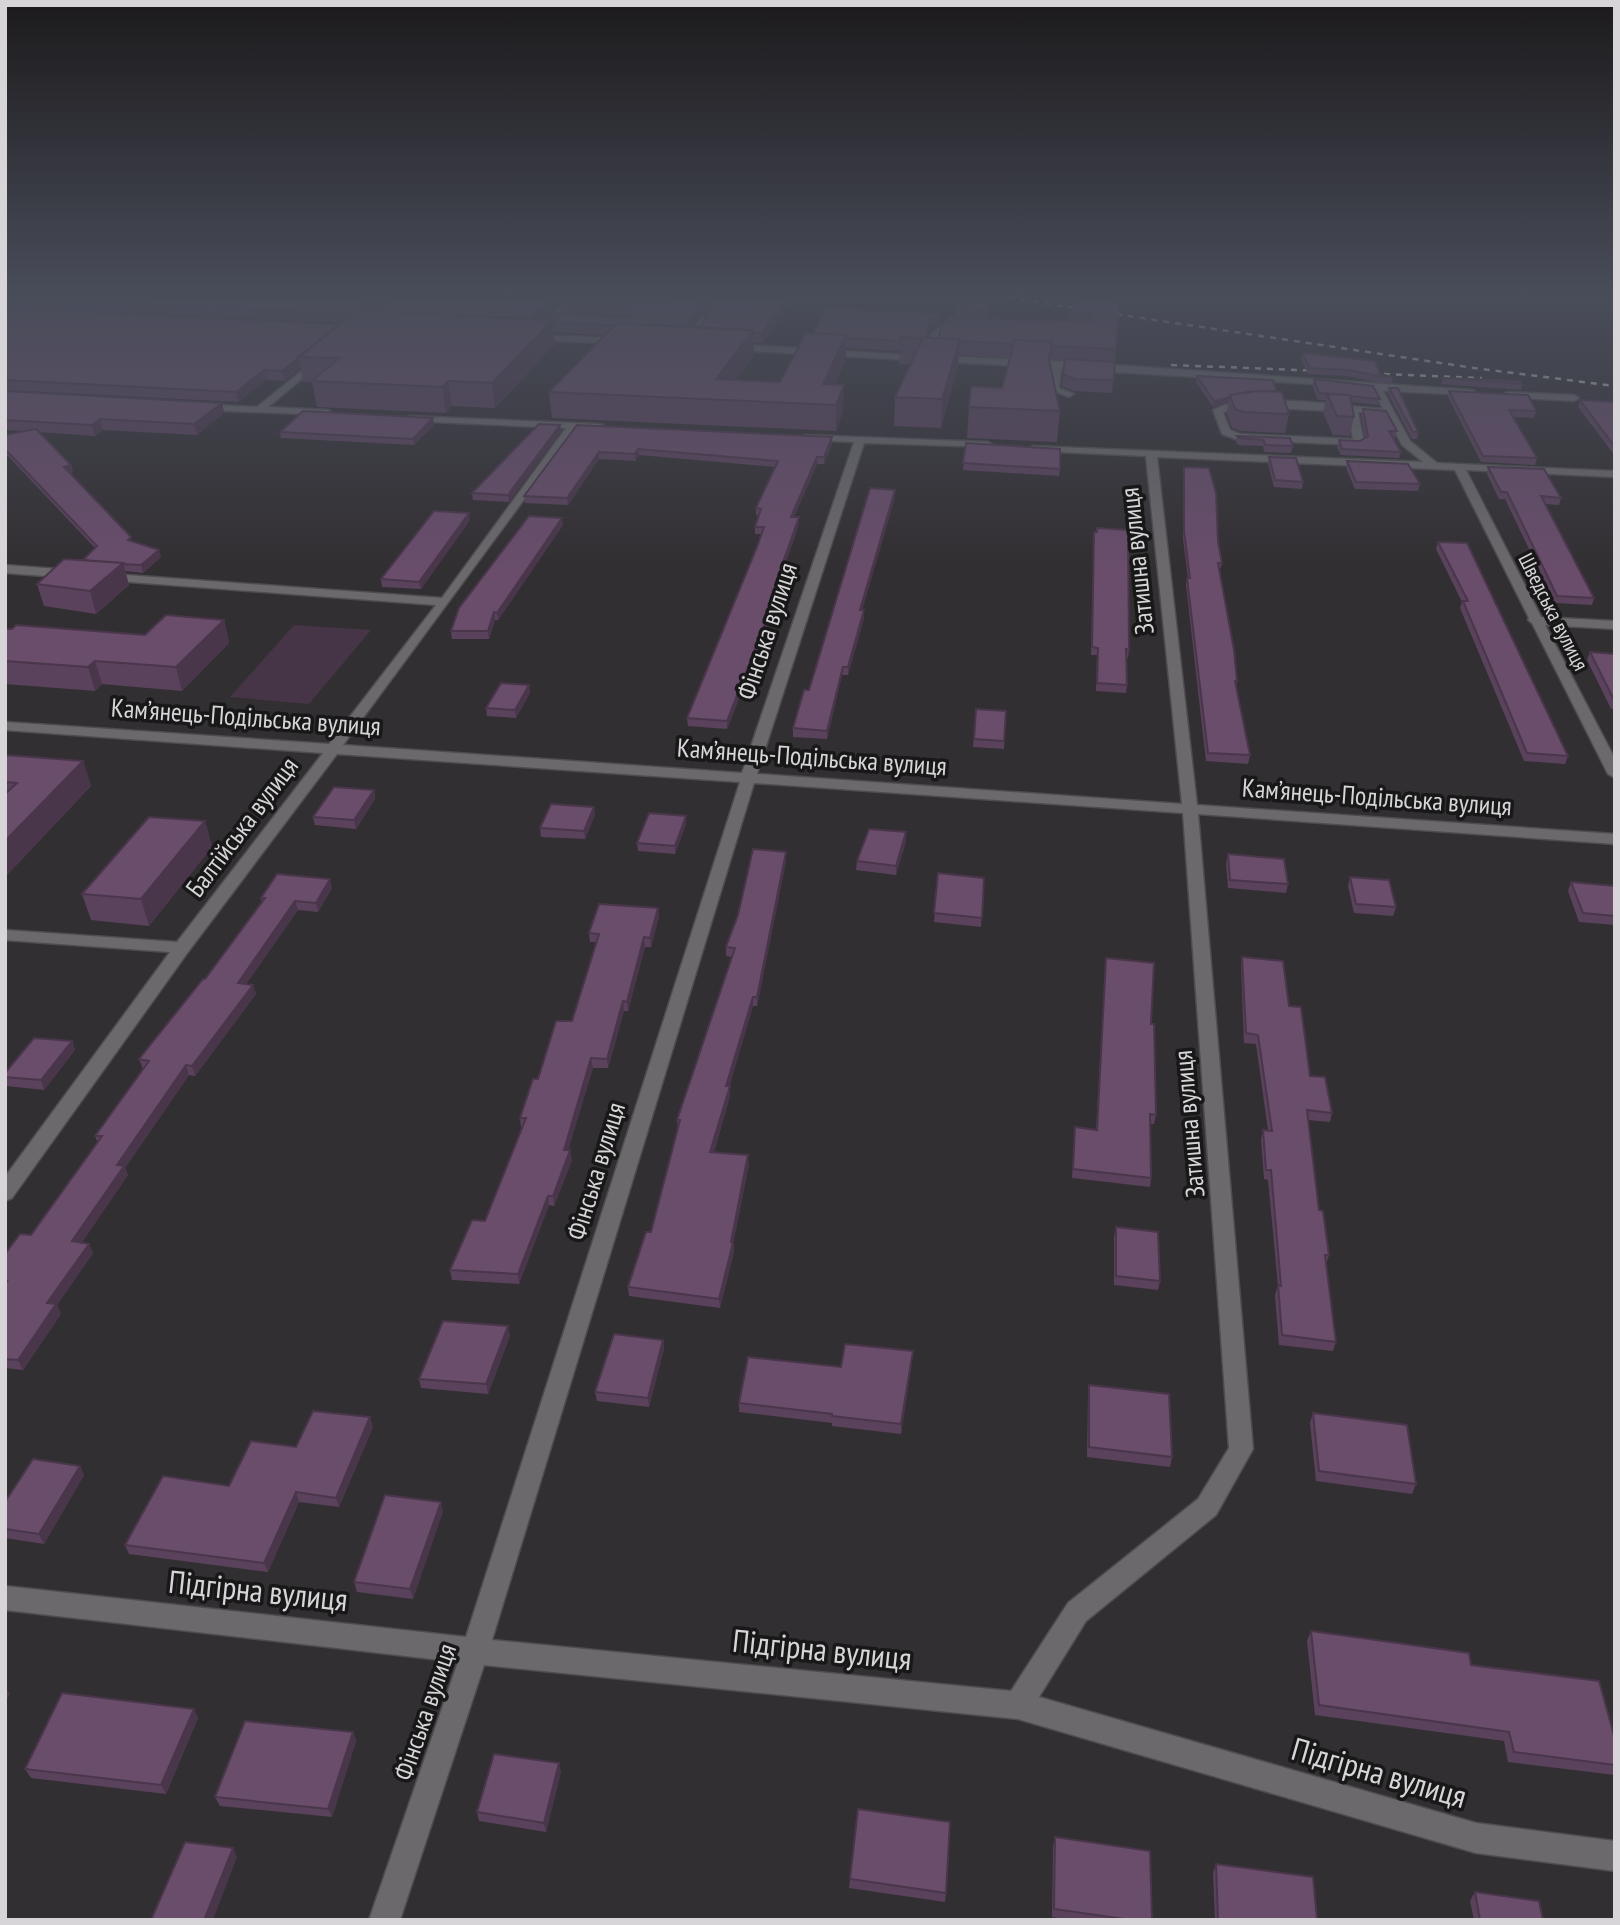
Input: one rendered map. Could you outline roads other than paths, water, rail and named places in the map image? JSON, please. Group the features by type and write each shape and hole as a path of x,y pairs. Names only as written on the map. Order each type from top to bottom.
{"street":[{"path":"259,410 285,388"},
{"path":"1054,388 1069,394"},
{"path":"1377,388 1485,393"},
{"path":"1377,388 1405,443 1434,466"},
{"path":"1499,394 1574,398"},
{"path":"1353,410 1359,442 1238,437 1226,432 1218,410 1230,406 1266,405 1391,412"},
{"path":"190,406 341,414"},
{"path":"396,417 614,428"},
{"name":"Балтійська вулиця","path":"5,1193 182,948 445,602 573,426"},
{"path":"792,436 999,446"},
{"name":"Фінська вулиця","path":"384,1920 475,1651 747,779 860,440"},
{"path":"1026,447 1615,474"},
{"name":"Затишна вулиця","path":"1018,1705 1077,1612 1207,1507 1241,1448 1190,810 1151,453"},
{"name":"Шведська вулиця","path":"1459,467 1534,620 1615,774"},
{"path":"5,569 445,602"},
{"path":"1534,620 1615,625"},
{"name":"Кам’янець-Подільська вулиця","path":"5,726 1615,839"},
{"path":"5,934 182,948"},
{"name":"Підгірна вулиця","path":"5,1598 475,1651 1018,1705 1476,1838 1615,1856"}]}
